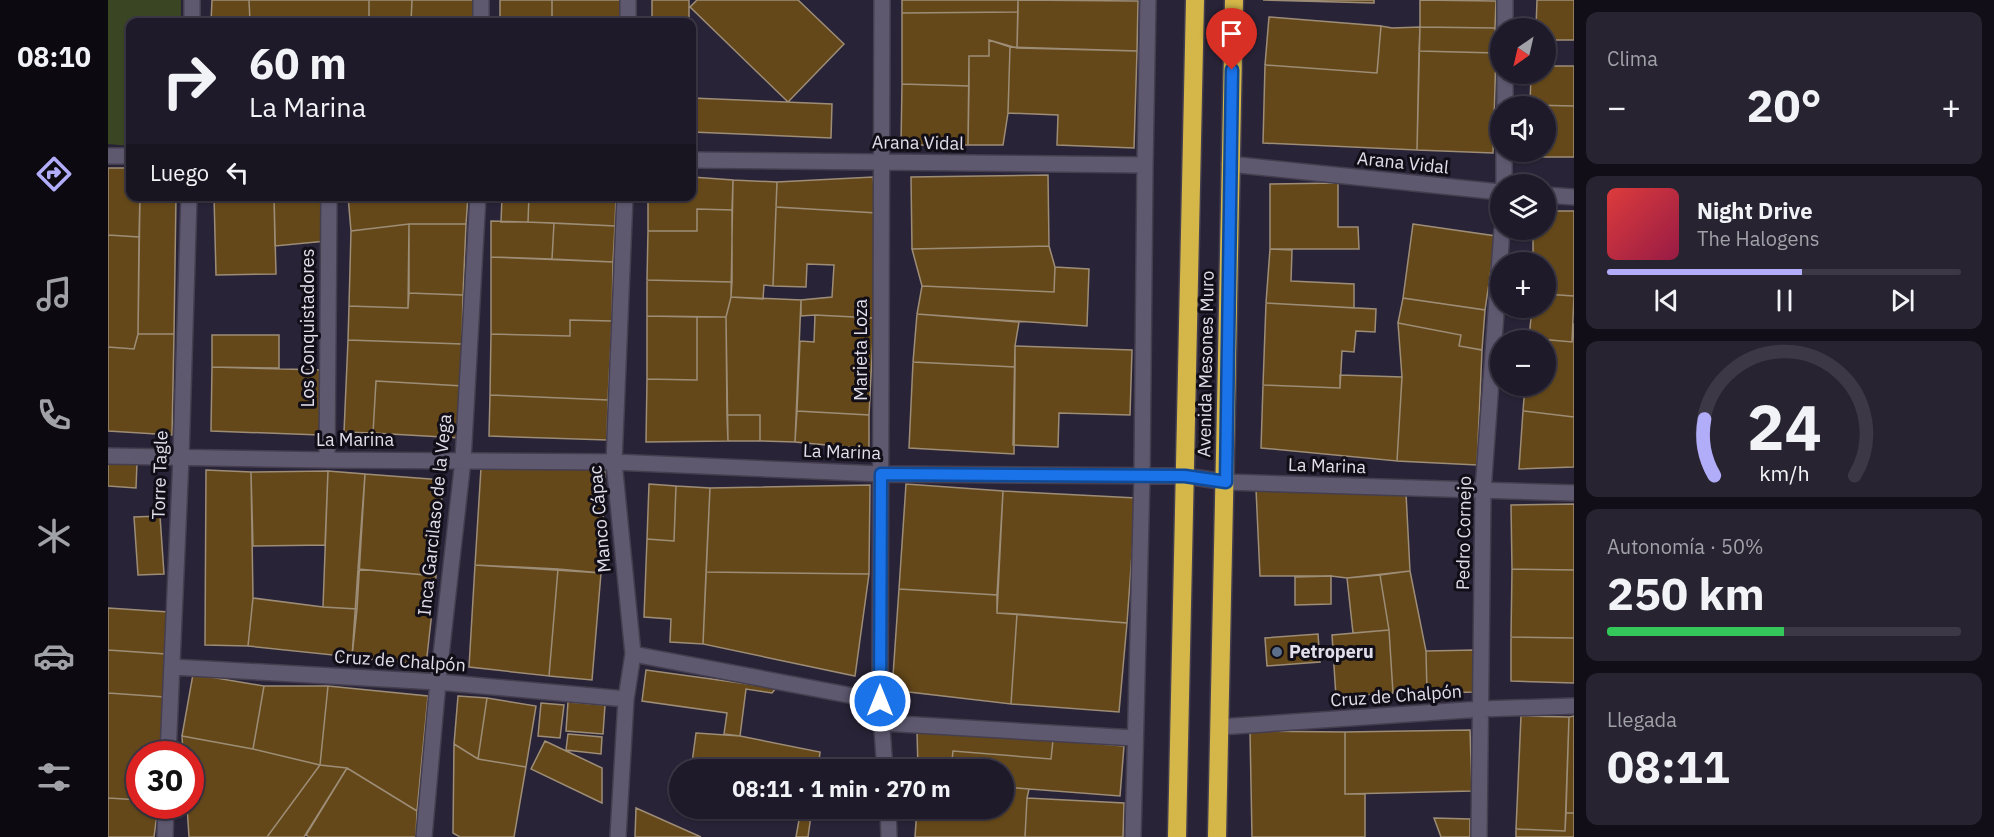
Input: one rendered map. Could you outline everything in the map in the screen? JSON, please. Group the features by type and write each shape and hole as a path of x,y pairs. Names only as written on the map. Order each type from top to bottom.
{"highway":[{"path":"1177,837 1196,0"},
{"name":"Avenida Mesones Muro","path":"1217,837 1234,0"}],"street":[{"path":"192,0 192,18"},
{"path":"481,0 481,18"},
{"path":"628,0 628,18"},
{"name":"Marieta Loza","path":"882,0 880,701 883,723"},
{"path":"1133,837 1142,476 1144,165 1148,0"},
{"path":"1505,0 1505,18"},
{"path":"108,156 126,156"},
{"name":"Arana Vidal","path":"696,160 1144,165"},
{"name":"Arana Vidal","path":"1229,164 1490,191"},
{"path":"1556,196 1574,197"},
{"name":"Torre Tagle","path":"169,741 189,201"},
{"name":"Los Conquistadores","path":"327,460 328,201"},
{"name":"Inca Garcilaso de la Vega","path":"424,837 438,682 463,460 478,201"},
{"name":"Manco Cápac","path":"618,837 626,699 633,654 614,462 625,201"},
{"name":"Pedro Cornejo","path":"1479,837 1483,490 1501,240"},
{"name":"La Marina","path":"108,456 614,462 881,474 1185,476 1226,482 1574,493"},
{"path":"633,654 880,701"},
{"name":"Cruz de Chalpón","path":"172,667 438,682 626,699"},
{"name":"Cruz de Chalpón","path":"1220,727 1482,709 1574,706"},
{"path":"885,759 883,723 1136,738"},
{"path":"165,837 166,819"},
{"path":"889,819 890,837"}],"green space":[{"path":"108,0 181,0 181,18 126,18 126,146 108,144"}],"building":[{"path":"212,0 249,0 250,18 211,18"},
{"path":"249,0 369,0 369,18 250,18"},
{"path":"369,0 412,0 411,18 369,18"},
{"path":"412,0 477,0 476,18 411,18"},
{"path":"500,0 552,0 552,18 500,18"},
{"path":"552,0 622,0 622,18 552,18"},
{"path":"652,0 689,0 689,18 652,18"},
{"path":"697,0 798,0 844,44 788,102 690,7"},
{"path":"902,0 1018,0 1018,12 902,13"},
{"path":"1018,0 1138,1 1137,51 1017,48"},
{"path":"1263,0 1374,0 1374,3"},
{"path":"1420,0 1496,1 1495,18 1490,18 1490,28 1420,27"},
{"path":"1537,0 1574,0 1574,40 1556,40 1556,18 1536,18"},
{"path":"1018,12 1017,48 989,40 989,56 969,56 969,86 902,84 902,13"},
{"path":"1269,17 1381,26 1377,73 1265,65"},
{"path":"1381,26 1420,27 1417,150 1263,143 1265,65 1377,73"},
{"path":"1420,27 1490,28 1490,53 1419,51"},
{"path":"989,40 1010,47 1008,113 1003,145 968,145 969,56 989,56"},
{"path":"1010,47 1137,51 1134,148 1057,145 1058,115 1008,113"},
{"path":"1419,51 1490,53 1490,84 1495,84 1495,96 1490,96 1490,153 1417,150"},
{"path":"1556,66 1574,66 1574,106 1556,106 1556,96 1530,96 1531,84 1556,84"},
{"path":"902,84 969,86 968,145 901,145"},
{"path":"696,98 832,104 831,138 696,132"},
{"path":"1556,106 1574,106 1574,157 1556,157"},
{"path":"108,168 126,168 126,201 140,201 139,237 108,235"},
{"path":"1048,175 1049,246 912,249 911,177"},
{"path":"696,177 733,180 732,210 697,209 697,231 648,231 648,201 696,201"},
{"path":"873,177 877,213 776,207 777,182"},
{"path":"733,180 777,182 773,286 764,285 763,299 731,297"},
{"path":"1338,183 1338,227 1358,227 1359,249 1270,249 1270,184"},
{"path":"140,201 176,201 174,334 138,334"},
{"path":"214,201 274,201 276,274 216,275"},
{"path":"274,201 323,201 326,241 275,246"},
{"path":"348,201 468,201 466,224 409,224 351,231"},
{"path":"502,201 529,201 528,222 501,222"},
{"path":"529,201 616,201 615,226 528,222"},
{"path":"776,207 877,213 874,318 801,316 801,300 832,297 834,265 807,264 806,287 773,286"},
{"path":"697,209 732,210 732,282 647,280 648,231 697,231"},
{"path":"1556,211 1574,211 1574,296 1556,295 1556,252 1533,252 1533,240 1556,240"},
{"path":"491,221 554,223 552,259 491,257"},
{"path":"554,223 615,226 613,262 552,259"},
{"path":"409,224 408,308 349,306 351,231"},
{"path":"409,224 466,224 463,295 409,293"},
{"path":"1413,224 1490,235 1490,240 1495,240 1494,252 1490,252 1490,276 1485,310 1403,298"},
{"path":"108,235 139,237 138,334 134,349 108,347"},
{"path":"1049,246 1055,267 1054,292 922,286 912,249"},
{"path":"1270,249 1292,250 1291,281 1354,284 1354,308 1266,303"},
{"path":"491,257 613,262 612,321 570,320 570,336 491,334"},
{"path":"1055,267 1089,269 1087,326 917,314 922,286 1054,292"},
{"path":"647,280 732,282 726,317 647,316"},
{"path":"409,293 463,295 462,344 348,340 349,306 408,308"},
{"path":"1556,295 1574,296 1572,342 1556,341 1556,330 1530,330 1531,318 1556,318"},
{"path":"731,297 801,300 795,442 760,441 760,415 727,415 726,317"},
{"path":"1403,298 1485,310 1482,350 1459,346 1461,335 1398,323"},
{"path":"1266,303 1376,309 1375,332 1356,331 1354,352 1342,351 1340,388 1263,385"},
{"path":"917,314 1019,322 1015,346 1015,367 913,362"},
{"path":"815,315 874,318 869,415 797,411 800,341 814,342"},
{"path":"647,316 697,317 697,380 647,379"},
{"path":"697,317 726,317 728,441 646,442 647,379 697,380"},
{"path":"570,320 612,321 608,400 490,395 491,334 570,336"},
{"path":"1398,323 1461,335 1459,346 1482,350 1477,465 1397,461 1402,377"},
{"path":"1574,323 1574,417 1523,411 1524,396 1556,396 1556,341 1572,342"},
{"path":"138,334 174,334 172,435 108,431 108,347 134,349"},
{"path":"212,335 279,335 279,368 212,367"},
{"path":"348,340 462,344 463,386 376,381 373,433 344,432"},
{"path":"1015,346 1132,350 1130,415 1059,413 1058,447 1013,445"},
{"path":"913,362 1015,367 1014,454 909,448"},
{"path":"212,367 322,370 320,435 211,431"},
{"path":"1340,375 1402,377 1397,461 1261,448 1263,385 1340,388"},
{"path":"376,381 463,386 460,438 373,433"},
{"path":"490,395 608,400 607,440 489,436"},
{"path":"797,411 869,415 869,449 795,442"},
{"path":"1523,411 1574,417 1574,467 1519,469"},
{"path":"727,415 760,415 760,441 728,441"},
{"path":"108,461 137,463 136,488 108,486"},
{"path":"481,468 605,468 601,573 475,565"},
{"path":"206,470 251,472 253,598 248,646 205,645"},
{"path":"328,471 325,545 253,546 251,472"},
{"path":"328,471 365,474 357,609 323,607"},
{"path":"365,474 443,480 436,576 358,569"},
{"path":"649,484 676,486 674,541 647,539"},
{"path":"906,484 1003,491 997,595 899,589"},
{"path":"870,485 869,574 706,572 710,488"},
{"path":"676,486 710,488 703,644 670,642 671,619 644,617 647,539 674,541"},
{"path":"1256,489 1406,493 1410,571 1347,578 1260,576"},
{"path":"1003,491 1136,498 1127,623 997,613"},
{"path":"1574,504 1574,570 1512,569 1511,505"},
{"path":"160,516 164,574 138,575 134,517"},
{"path":"475,565 558,569 549,676 469,667"},
{"path":"358,569 436,576 426,665 352,657"},
{"path":"558,569 601,573 592,680 549,676"},
{"path":"1512,569 1574,570 1574,638 1511,637"},
{"path":"1410,571 1426,651 1427,693 1393,693 1389,630 1380,575"},
{"path":"706,572 869,574 855,676 703,644"},
{"path":"1380,575 1389,630 1353,633 1347,578"},
{"path":"1331,576 1331,604 1295,605 1295,577"},
{"path":"899,589 997,595 997,613 1017,614 1011,704 892,690"},
{"path":"253,598 357,609 352,657 248,646"},
{"path":"108,608 169,612 166,654 108,650"},
{"path":"1017,614 1127,623 1119,712 1011,704"},
{"path":"1389,630 1393,693 1336,697 1332,635"},
{"path":"1318,634 1320,662 1267,666 1265,638"},
{"path":"1511,637 1574,638 1574,683 1511,681"},
{"path":"108,650 166,654 165,697 108,693"},
{"path":"1475,650 1476,692 1427,693 1426,651"},
{"path":"646,670 776,688 772,693 746,689 740,736 724,734 727,713 642,701"},
{"path":"193,674 264,686 253,749 182,736"},
{"path":"264,686 328,686 320,765 253,749"},
{"path":"328,686 428,696 417,811 347,768 320,765"},
{"path":"108,693 165,697 162,741 126,741 126,799 108,798"},
{"path":"458,696 487,698 478,759 454,744"},
{"path":"487,698 536,706 526,767 478,759"},
{"path":"568,702 605,705 603,734 566,731"},
{"path":"541,703 564,705 560,738 538,736"},
{"path":"1521,716 1569,717 1565,831 1516,829"},
{"path":"1574,716 1574,813 1566,813 1569,717"},
{"path":"1470,730 1472,791 1345,794 1345,732"},
{"path":"917,731 1053,740 1051,759 953,751 952,759 918,759"},
{"path":"1250,731 1345,732 1345,794 1365,794 1365,837 1252,837"},
{"path":"696,733 740,736 820,752 819,759 692,759"},
{"path":"568,734 602,737 601,754 566,750"},
{"path":"182,736 253,749 320,765 267,837 189,837 188,819 204,819 204,741 182,741"},
{"path":"1053,740 1124,746 1120,796 1014,788 1014,759 952,759 953,751 1051,759"},
{"path":"545,741 602,768 602,803 531,769"},
{"path":"454,744 478,759 526,767 514,837 460,837 453,833"},
{"path":"320,765 347,768 304,837 267,837"},
{"path":"347,768 417,811 416,837 309,837 306,835"},
{"path":"1014,788 1029,789 1025,837 915,837 916,819 1014,819"},
{"path":"108,798 126,799 126,819 156,819 154,837 108,837"},
{"path":"1027,798 1124,803 1123,837 1025,837"},
{"path":"636,808 701,837 635,837"},
{"path":"1566,813 1574,813 1574,837 1516,837 1516,829 1565,831"},
{"path":"1434,818 1470,819 1470,837 1441,837"},
{"path":"793,819 810,819 808,837 796,837 799,820"}],"place":[{"name":"Petroperu","path":"1277,652"}],"route":[{"path":"880,701 881,474 1185,476 1226,482 1232,70"}]}
